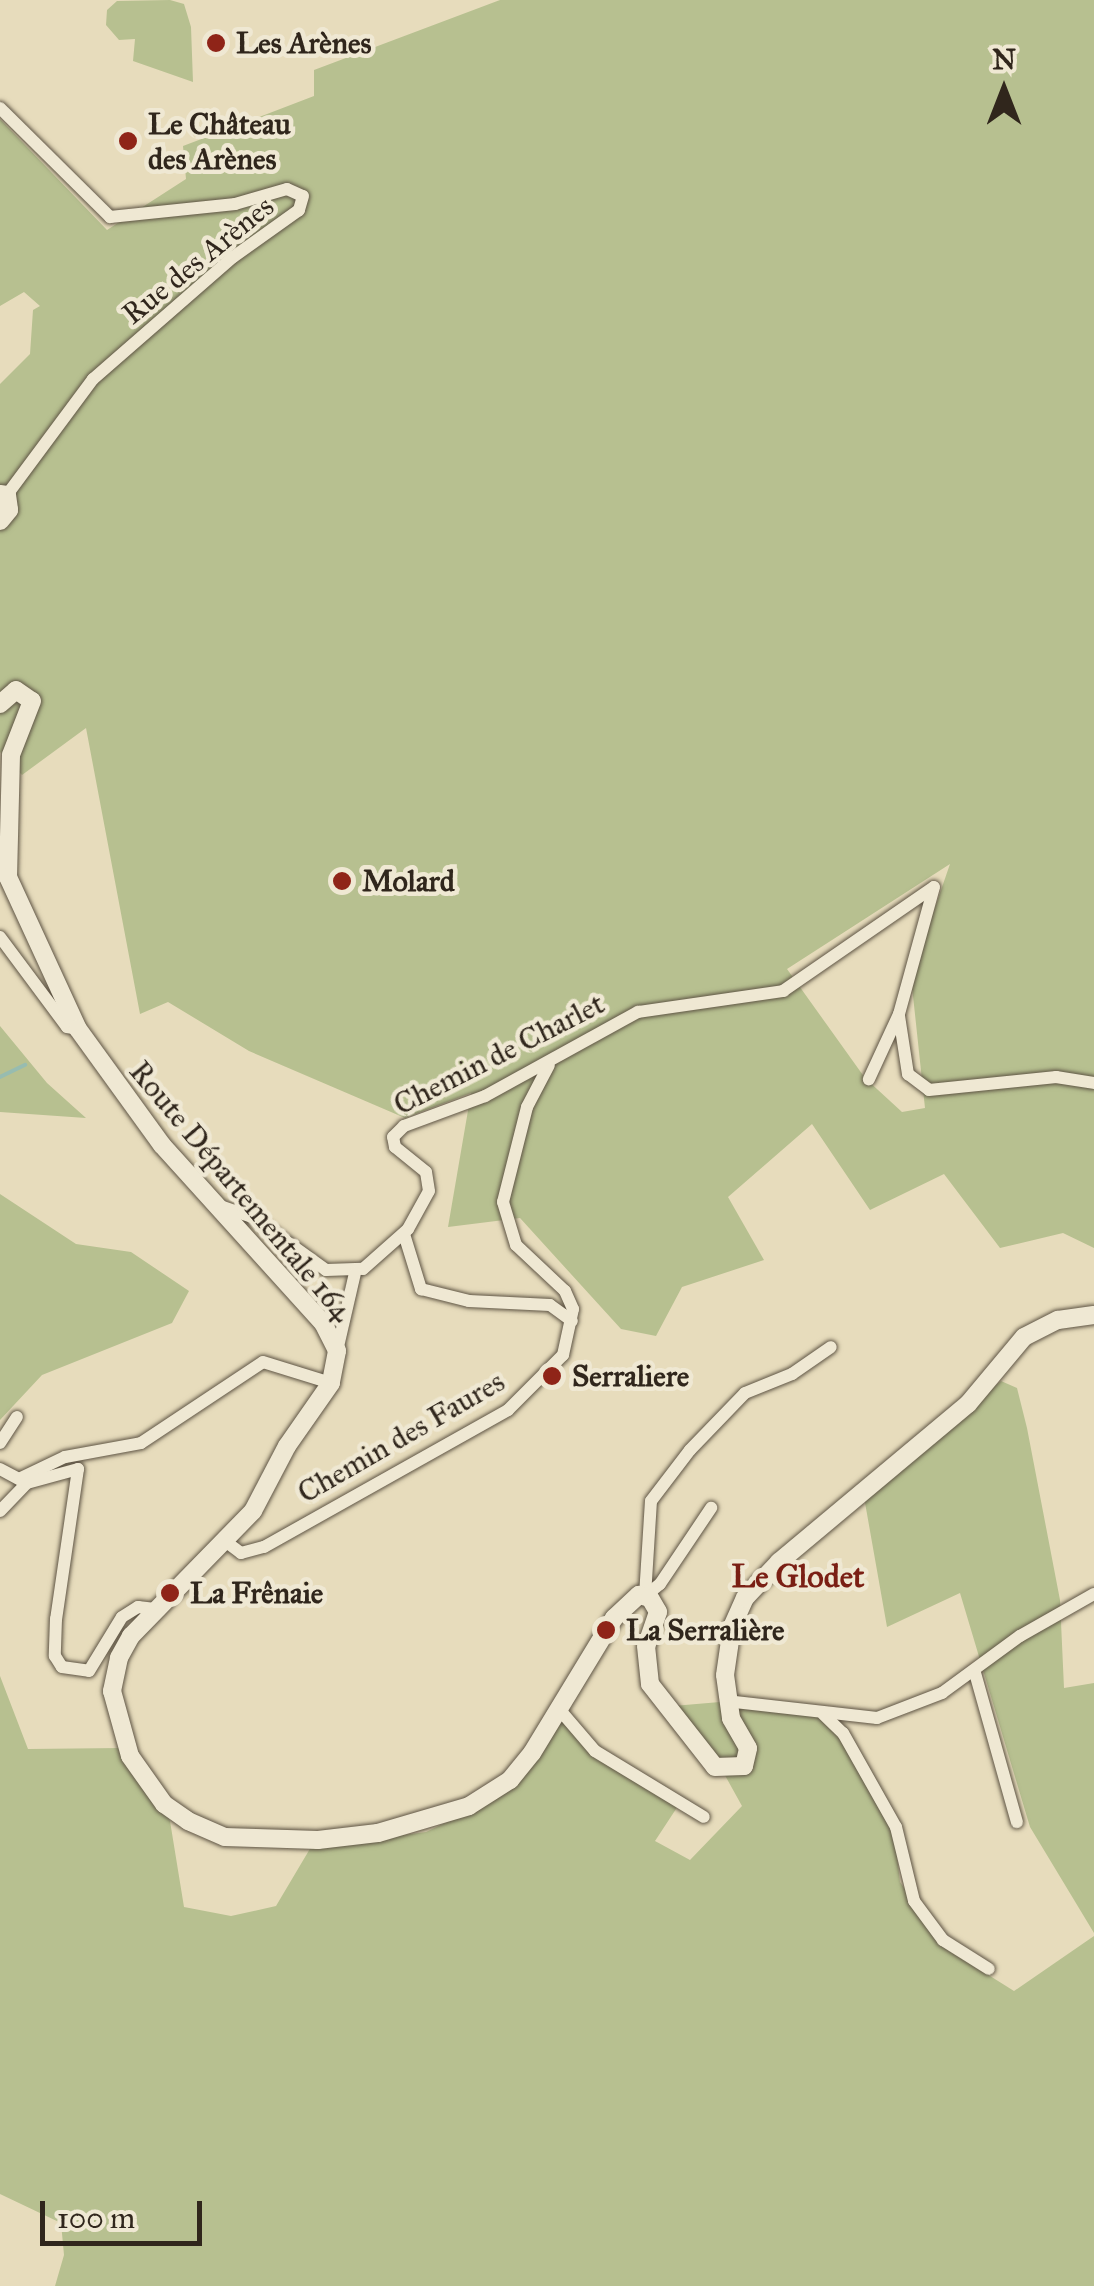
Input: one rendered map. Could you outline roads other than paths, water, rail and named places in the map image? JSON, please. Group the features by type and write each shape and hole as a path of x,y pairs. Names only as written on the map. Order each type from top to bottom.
{"street":[{"name":"Rue des Arènes","path":"0,108 110,217 235,204 287,189 303,196 298,210 234,258 94,379 3,495"},
{"path":"0,521 9,510 3,495"},
{"name":"Route Départementale 164","path":"0,704 16,690 32,701 11,755 8,877 78,1029 141,1118 323,1323 336,1351 331,1384 286,1446 253,1511 155,1609 119,1658 112,1691 122,1736 164,1804 225,1837 262,1842 378,1833 470,1806 510,1780 614,1618 628,1600 645,1596"},
{"name":"Chemin de Charlet","path":"354,1273 404,1234 424,1208 429,1180 395,1147 393,1137 550,1060 605,1027 666,1004 783,991 936,888 898,1014"},
{"path":"0,937 67,1027 78,1029"},
{"path":"869,1079 898,1014"},
{"path":"898,1014 908,1074 929,1090 1056,1077 1094,1083"},
{"path":"550,1060 526,1107 503,1202 516,1246 565,1292 572,1321"},
{"path":"217,1206 254,1218 326,1270 354,1273 336,1351"},
{"path":"404,1234 420,1288 469,1301 550,1305 572,1321"},
{"path":"830,1347 792,1374 746,1393 690,1450 651,1501 645,1596 658,1612 646,1646 650,1684 725,1772 744,1766 748,1758 726,1701 736,1610 760,1580 968,1404 1024,1337 1058,1320 1094,1315"},
{"name":"Chemin des Faures","path":"225,1541 241,1553 264,1547 508,1410 563,1355 572,1321"},
{"path":"0,1469 19,1479 64,1457 141,1443 263,1362 331,1384"},
{"path":"0,1443 17,1417"},
{"path":"0,1511 27,1483 78,1468 56,1619 55,1656 62,1667 88,1671 122,1618 138,1608 155,1609"},
{"path":"645,1596 660,1584 711,1508"},
{"path":"726,1701 817,1708 877,1718 975,1673 1020,1636 1094,1594"},
{"path":"975,1673 1017,1822"},
{"path":"817,1708 843,1733 896,1827 907,1853 904,1879 927,1920 964,1957 989,1969"},
{"path":"559,1709 596,1751 704,1817"}],"waterway":[{"path":"0,1077 25,1065"}],"place":[{"name":"Les Arènes","path":"216,43"},
{"name":"Le Château des Arènes","path":"128,141"},
{"name":"Molard","path":"342,881"},
{"name":"Serraliere","path":"552,1376"},
{"name":"La Frênaie","path":"170,1593"},
{"name":"La Serralière","path":"606,1630"}],"district":[{"name":"Le Glodet","path":"798,1577"}]}
